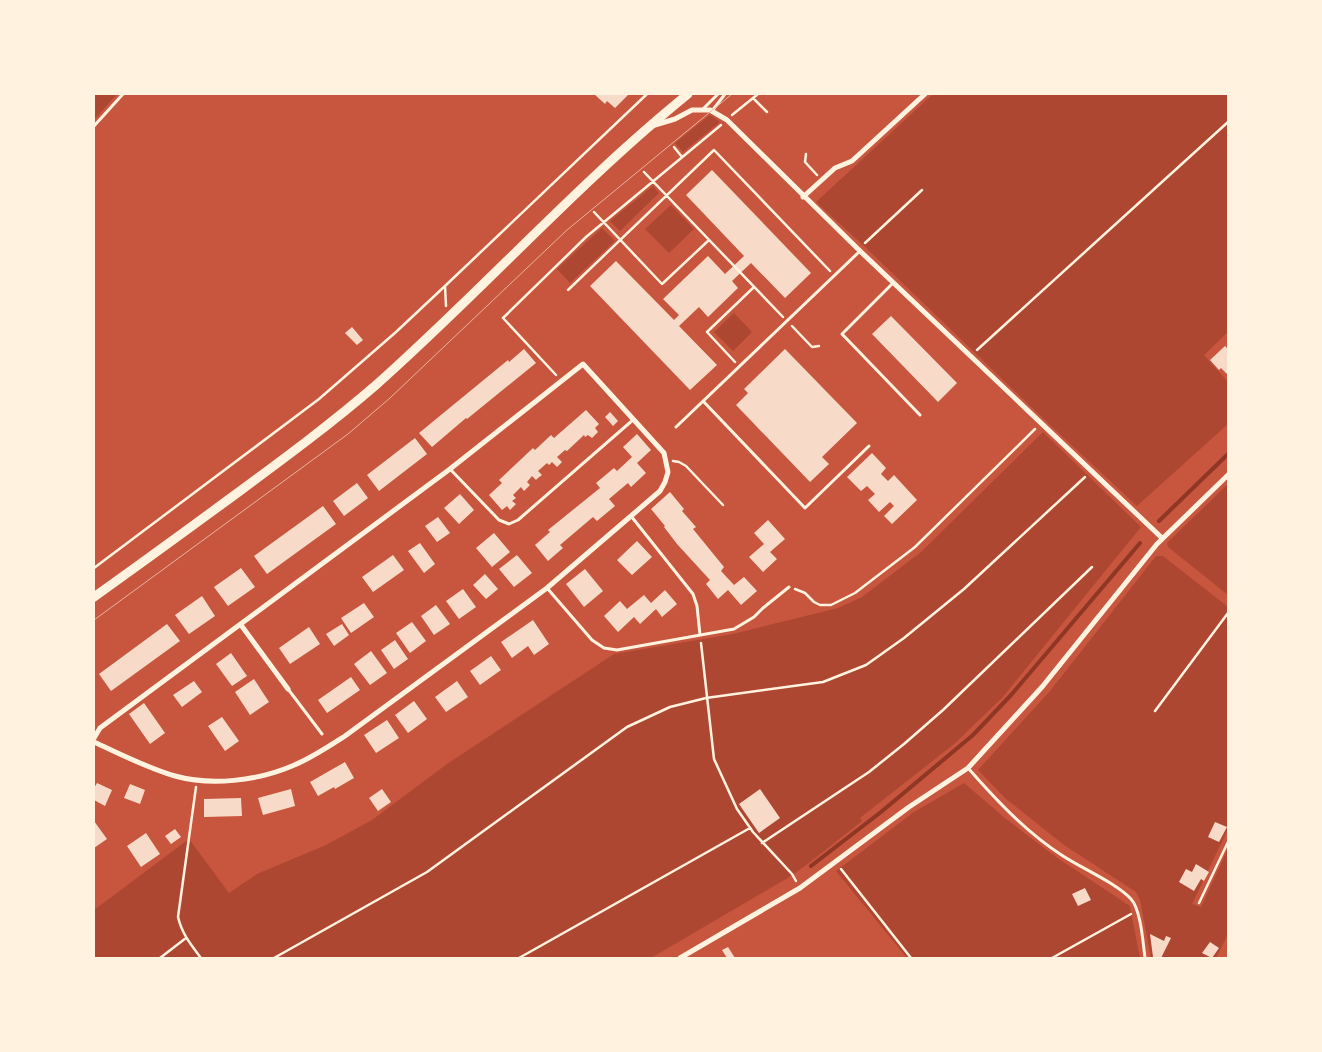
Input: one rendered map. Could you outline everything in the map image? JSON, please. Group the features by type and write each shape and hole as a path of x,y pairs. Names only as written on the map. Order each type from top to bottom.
{"main road":[{"path":"94,597 323,430 378,384 647,127 688,94"}],"street":[{"path":"803,197 835,168 852,161 925,94"},
{"path":"647,127 675,119 692,110 703,109 712,111 727,120 803,197 1162,538"},
{"path":"583,364 661,448 667,461 668,472 660,491 547,588 345,736 291,767 234,780 197,780 152,768 94,740 100,728 450,469 562,381 583,364"},
{"path":"680,958 800,888 909,807 968,768 1042,687 1162,538 1228,474"},
{"path":"241,625 288,689"}],"lane":[{"path":"94,126 123,94"},
{"path":"703,109 718,94"},
{"path":"712,111 725,94"},
{"path":"676,427 859,250"},
{"path":"893,283 842,334 920,415"},
{"path":"703,401 805,508 869,446"},
{"path":"450,469 499,520 509,524 518,520 634,419"},
{"path":"631,516 693,594 700,635"},
{"path":"547,588 592,640 604,648 617,650 734,629 754,617 789,587"},
{"path":"288,689 322,734"},
{"path":"968,768 1003,808 1031,832 1062,855 1132,900 1146,958"}],"path":[{"path":"94,568 319,399 390,338 647,94"},
{"path":"562,381 503,318 603,222 758,94"},
{"path":"754,98 767,112"},
{"path":"971,356 1228,122"},
{"path":"674,147 682,157"},
{"path":"568,290 714,150 834,276"},
{"path":"806,154 805,162 821,180"},
{"path":"644,172 812,348 818,346"},
{"path":"859,250 922,190"},
{"path":"594,212 662,284 709,240"},
{"path":"445,286 447,318"},
{"path":"740,366 707,332 754,287"},
{"path":"789,587 805,593 820,605 831,605 855,593 915,547 1041,423"},
{"path":"667,461 679,462 686,466 724,505"},
{"path":"274,958 427,872 627,727 670,707 706,698 824,682 866,665 904,638 964,589 1092,471"},
{"path":"762,843 862,777 904,744 956,698 1092,567"},
{"path":"1155,711 1228,614"},
{"path":"700,635 714,759 738,809 750,828 792,874 800,888"},
{"path":"197,780 178,917 186,938 201,958"},
{"path":"519,958 750,828"},
{"path":"1199,903 1228,842"},
{"path":"836,862 911,958"},
{"path":"1052,958 1136,911"},
{"path":"160,958 186,938"}],"shaded area":[{"path":"94,94 117,94 94,120"},
{"path":"933,94 1228,94 1228,332 1204,355 1228,382 1228,424 1137,506 816,202"},
{"path":"710,115 720,122 683,152 675,143"},
{"path":"653,186 659,193 620,231 610,221"},
{"path":"671,205 694,229 669,253 645,229"},
{"path":"602,228 615,241 570,283 557,269"},
{"path":"734,313 752,332 733,351 714,332"},
{"path":"1043,432 1141,527 1002,698 954,744 860,818 862,821 805,866 651,958 94,958 94,910 189,839 229,893 257,874 326,845 372,820 447,764 614,654 733,634 838,608 862,597 921,552"},
{"path":"1228,484 1228,595 1168,547 1167,543"},
{"path":"1156,556 1163,556 1228,607 1228,829 1192,904 1201,907 1228,849 1228,934 1216,958 1151,958 1140,900 1136,892 1064,845 1005,798 978,770 1050,691"},
{"path":"964,783 1005,818 1056,857 1130,906 1140,958 907,958 836,871 914,812"}],"building":[{"path":"594,94 629,94 615,108 607,101 605,104"},
{"path":"712,170 811,273 785,298 751,263 732,281 738,288 708,317 699,307 679,326 717,365 690,390 590,286 616,261 674,320 679,315 663,299 708,256 725,274 744,256 686,195"},
{"path":"891,316 957,383 938,402 872,334"},
{"path":"352,327 363,340 357,345 345,333"},
{"path":"1225,346 1228,349 1227,374 1221,368 1219,370 1210,360"},
{"path":"524,349 536,363 432,447 419,433 508,360 509,362"},
{"path":"785,349 857,423 822,457 829,464 810,482 736,405 748,393 744,389"},
{"path":"586,410 599,424 595,428 598,432 592,438 588,435 585,437 584,435 567,451 565,450 557,457 562,462 557,467 552,462 549,465 547,463 538,471 542,475 536,480 532,476 527,482 530,485 524,491 521,487 513,495 516,498 512,501 516,504 510,510 507,506 502,510 489,495 502,483 499,480 533,448 535,450 551,435 554,438"},
{"path":"610,412 618,421 613,426 605,417"},
{"path":"637,434 651,450 637,463 646,473 631,487 628,483 609,499 615,506 597,521 593,517 560,545 563,548 548,561 535,545 550,532 548,530 600,488 596,483 614,468 617,471 632,457 623,447"},
{"path":"415,438 427,454 379,491 367,475"},
{"path":"872,453 886,468 881,474 888,481 894,475 917,500 892,524 884,516 894,506 890,502 879,512 868,500 875,494 867,486 861,491 847,477"},
{"path":"357,483 368,498 344,516 333,501"},
{"path":"670,492 684,509 682,511 696,527 693,529 724,567 721,571 734,585 744,577 757,591 741,605 728,590 718,599 706,584 710,580 677,544 651,509"},
{"path":"460,494 474,510 459,524 444,508"},
{"path":"323,506 336,524 267,574 254,556"},
{"path":"438,517 450,533 437,542 425,526"},
{"path":"768,520 785,539 770,552 777,559 763,572 749,557 764,544 754,533"},
{"path":"494,533 510,552 492,567 476,548"},
{"path":"637,541 652,557 632,575 617,560"},
{"path":"420,543 435,564 424,573 408,551"},
{"path":"393,555 404,570 373,592 362,577"},
{"path":"517,555 532,573 514,587 499,569"},
{"path":"241,568 255,587 228,606 214,587"},
{"path":"585,569 603,591 584,607 566,584"},
{"path":"485,574 498,589 486,599 473,585"},
{"path":"463,589 476,607 459,619 446,601"},
{"path":"665,590 677,604 662,617 656,609 640,624 634,617 618,632 604,616 620,601 627,609 644,595 651,603"},
{"path":"202,596 215,616 189,634 175,615"},
{"path":"364,603 374,617 351,633 341,618"},
{"path":"436,605 450,624 434,635 421,616"},
{"path":"533,620 549,644 534,655 528,646 512,658 501,642"},
{"path":"412,622 426,641 410,653 396,633"},
{"path":"167,624 180,641 111,691 99,674"},
{"path":"342,624 349,635 334,646 326,634"},
{"path":"309,627 320,644 290,664 279,648"},
{"path":"395,640 408,659 394,669 381,650"},
{"path":"371,651 387,673 370,685 354,664"},
{"path":"231,653 247,676 232,686 216,664"},
{"path":"491,656 501,670 480,685 470,671"},
{"path":"351,677 360,690 327,713 318,700"},
{"path":"254,679 269,702 250,715 235,692"},
{"path":"194,681 202,692 182,707 173,695"},
{"path":"457,681 468,697 446,712 435,697"},
{"path":"414,701 427,719 408,733 395,715"},
{"path":"144,703 165,733 150,744 129,714"},
{"path":"222,717 239,741 225,751 208,726"},
{"path":"387,720 399,738 376,753 364,735"},
{"path":"345,762 354,778 318,796 310,782"},
{"path":"97,783 112,790 105,806 94,800 94,788"},
{"path":"130,784 145,790 140,804 124,798"},
{"path":"291,789 295,806 263,815 258,798"},
{"path":"382,789 391,802 378,811 369,798"},
{"path":"760,789 780,818 759,833 739,804"},
{"path":"241,798 242,816 204,817 204,799"},
{"path":"94,821 107,839 94,848"},
{"path":"1215,822 1227,827 1219,842 1208,837"},
{"path":"175,829 181,837 171,844 165,836"},
{"path":"146,833 160,854 141,867 127,846"},
{"path":"1196,864 1209,872 1204,881 1201,879 1194,891 1179,882 1186,869 1192,872"},
{"path":"1085,888 1091,900 1078,906 1072,894"},
{"path":"1150,934 1164,941 1166,936 1171,938 1161,958 1153,957"},
{"path":"1210,942 1219,948 1212,958 1202,953"},
{"path":"728,947 735,958 727,958 722,950"}],"waterway":[{"path":"1159,521 1228,454"},
{"path":"811,866 881,812 973,735 1012,694 1140,543"}],"tram line":[{"path":"94,620 348,434 390,398 567,230 732,94"}]}
